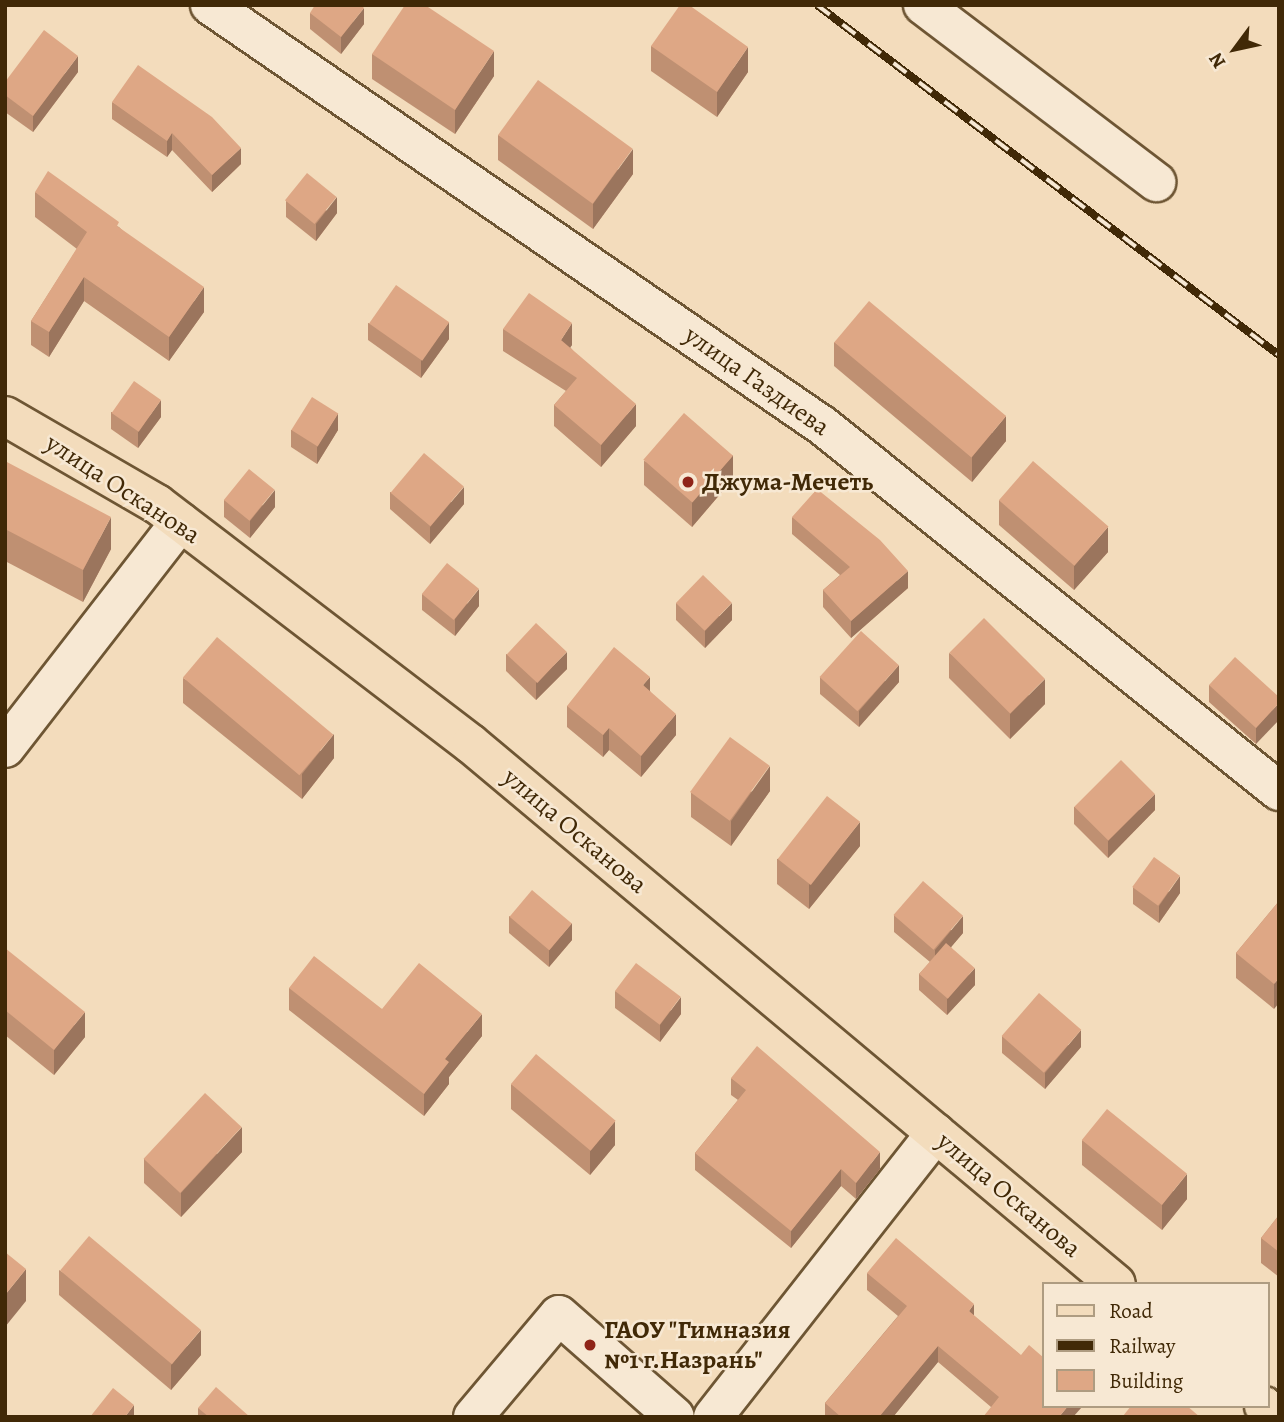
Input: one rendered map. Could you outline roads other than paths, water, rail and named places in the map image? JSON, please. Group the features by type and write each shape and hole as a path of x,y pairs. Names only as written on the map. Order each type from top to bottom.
{"main road":[{"name":"улица Осканова","path":"5,416 180,522 471,744 1113,1282"}],"street":[{"name":"улица Газдиева","path":"210,5 823,426 1279,791"},
{"path":"923,5 1156,182"},
{"path":"5,748 180,522"},
{"path":"713,1417 936,1133"},
{"path":"473,1417 559,1315 675,1417"}],"railway":[{"path":"817,5 1279,355"}],"place":[{"name":"Джума-Мечеть","path":"688,482"},
{"name":"ГАОУ \"Гимназия №1 г.Назрань\"","path":"590,1345"}]}
